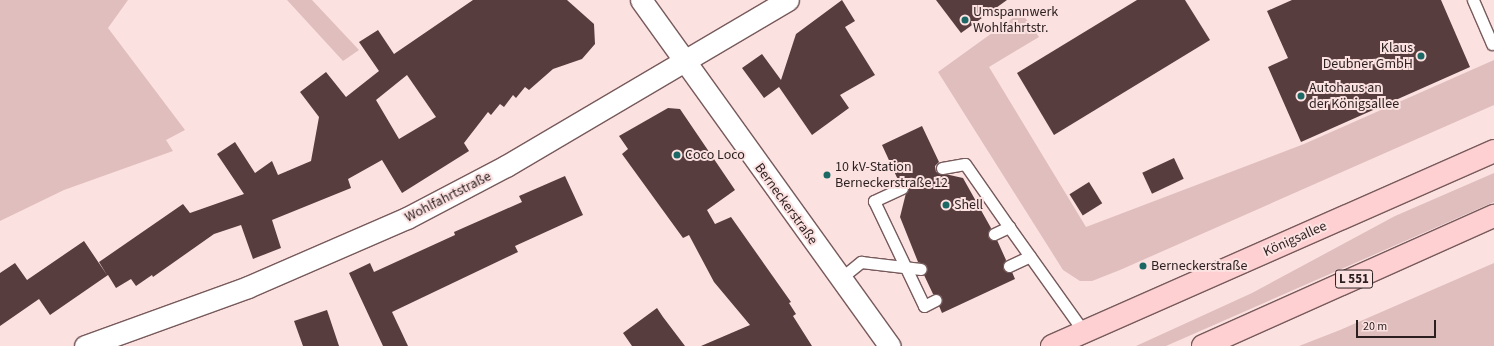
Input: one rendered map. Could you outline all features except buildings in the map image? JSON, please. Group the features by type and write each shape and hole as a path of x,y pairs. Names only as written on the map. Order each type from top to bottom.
{"main road":[{"name":"Königsallee","path":"1052,346 1494,151"},
{"name":"L 551","path":"1203,346 1494,216"}],"street":[{"name":"Berneckerstraße","path":"641,0 890,346"},
{"name":"Wohlfahrtstraße","path":"85,346 248,287 407,218 493,174 788,0"}],"lane":[{"path":"1473,0 1492,44"},
{"path":"942,168 965,164 1084,332"},
{"path":"902,188 874,201 924,306 936,300"},
{"path":"994,234 1009,226"},
{"path":"1009,266 1030,256"},
{"path":"841,278 861,262 921,269"}],"shaded area":[{"path":"0,0 128,0 108,28 185,130 166,140 173,151 64,190 0,221"},
{"path":"287,0 312,0 359,50 343,61"},
{"path":"1021,12 1039,37 989,67 1086,227 1304,144 1494,60 1494,105 1120,270 1092,281 1080,281 1063,270 938,72"},
{"path":"1494,173 1494,202 1166,346 1136,346 1252,293 1395,216"},
{"path":"1494,263 1494,346 1299,346 1340,330"}],"place":[{"name":"Umspannwerk Wohlfahrtstr.","path":"965,20"},
{"name":"Klaus Deubner GmbH","path":"1421,56"},
{"name":"Autohaus an der Königsallee","path":"1301,96"},
{"name":"Coco Loco","path":"677,155"},
{"name":"10 kV-Station Berneckerstraße 12","path":"827,175"},
{"name":"Shell","path":"946,205"},
{"name":"Berneckerstraße","path":"1143,266"}]}
